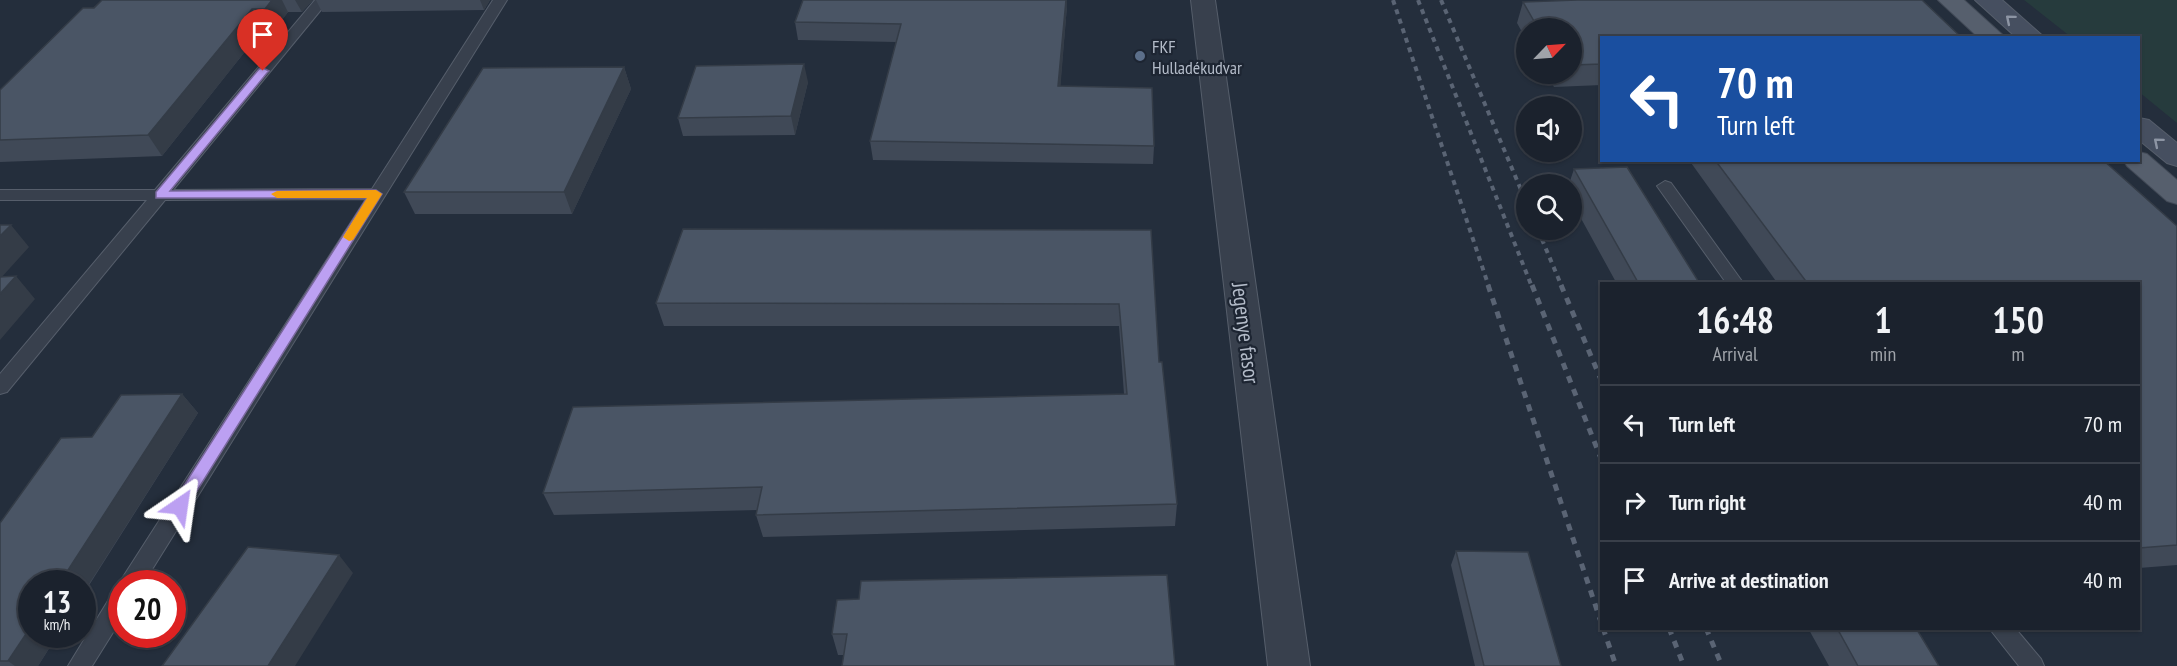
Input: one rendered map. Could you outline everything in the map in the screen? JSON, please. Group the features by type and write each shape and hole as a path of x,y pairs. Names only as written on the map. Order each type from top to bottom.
{"main road":[{"path":"1950,0 1992,36"},
{"path":"2128,176 2177,195"}],"street":[{"name":"Jegenye fasor","path":"1203,0 1289,666"},
{"path":"1987,0 2030,36"},
{"path":"1927,8 1958,36"},
{"path":"2140,127 2177,157"}],"lane":[{"path":"0,387 322,0"},
{"path":"140,570 500,0"},
{"path":"1665,186 1735,282"},
{"path":"0,195 376,194"},
{"path":"79,666 108,620"},
{"path":"2002,630 2033,666"}],"green space":[{"path":"2024,0 2177,0 2177,123 2140,93 2140,36 2070,36"}],"building":[{"path":"102,0 272,0 265,9 252,9 148,135 0,140 0,90 83,8 94,8"},
{"path":"803,0 1066,0 1058,86 1152,88 1154,146 870,141 901,24 795,22"},
{"path":"1922,0 1960,36 1600,36 1600,64 1582,65 1582,18 1532,18 1523,2"},
{"path":"804,64 791,116 678,118 696,66"},
{"path":"624,67 564,192 404,192 483,68"},
{"path":"1716,162 2105,162 2177,226 2177,545 2140,548 2140,282 1806,282"},
{"path":"1627,167 1699,282 1638,282 1582,183 1582,174 1577,174 1574,169"},
{"path":"0,225 11,225 0,236"},
{"path":"683,229 1151,230 1159,362 1162,362 1177,504 756,515 762,487 543,493 573,407 1127,394 1119,304 656,303"},
{"path":"16,276 0,294 0,277"},
{"path":"182,394 68,570 18,570 18,646 8,661 0,661 0,523 61,438 92,437 121,395"},
{"path":"248,547 339,555 268,666 162,666 175,648 186,648 186,633"},
{"path":"1456,551 1528,552 1561,666 1484,666"},
{"path":"1167,575 1175,666 842,666 847,634 832,634 837,600 859,599 861,581"},
{"path":"1838,630 1917,630 1939,666 1858,666"}],"railway":[{"path":"1393,0 1489,287"},
{"path":"1418,0 1532,287"},
{"path":"1441,0 1516,178"},
{"path":"1542,240 1562,287"},
{"path":"1488,285 1600,619"},
{"path":"1532,285 1600,456"},
{"path":"1561,285 1600,377"},
{"path":"1604,630 1616,666"},
{"path":"1670,630 1684,666"},
{"path":"1707,630 1722,666"}],"slow traffic":[{"path":"277,194 376,194 349,237"}],"place":[{"name":"FKF Hulladékudvar","path":"1140,56"}],"route":[{"path":"180,506 376,194 160,195 263,71"}]}
